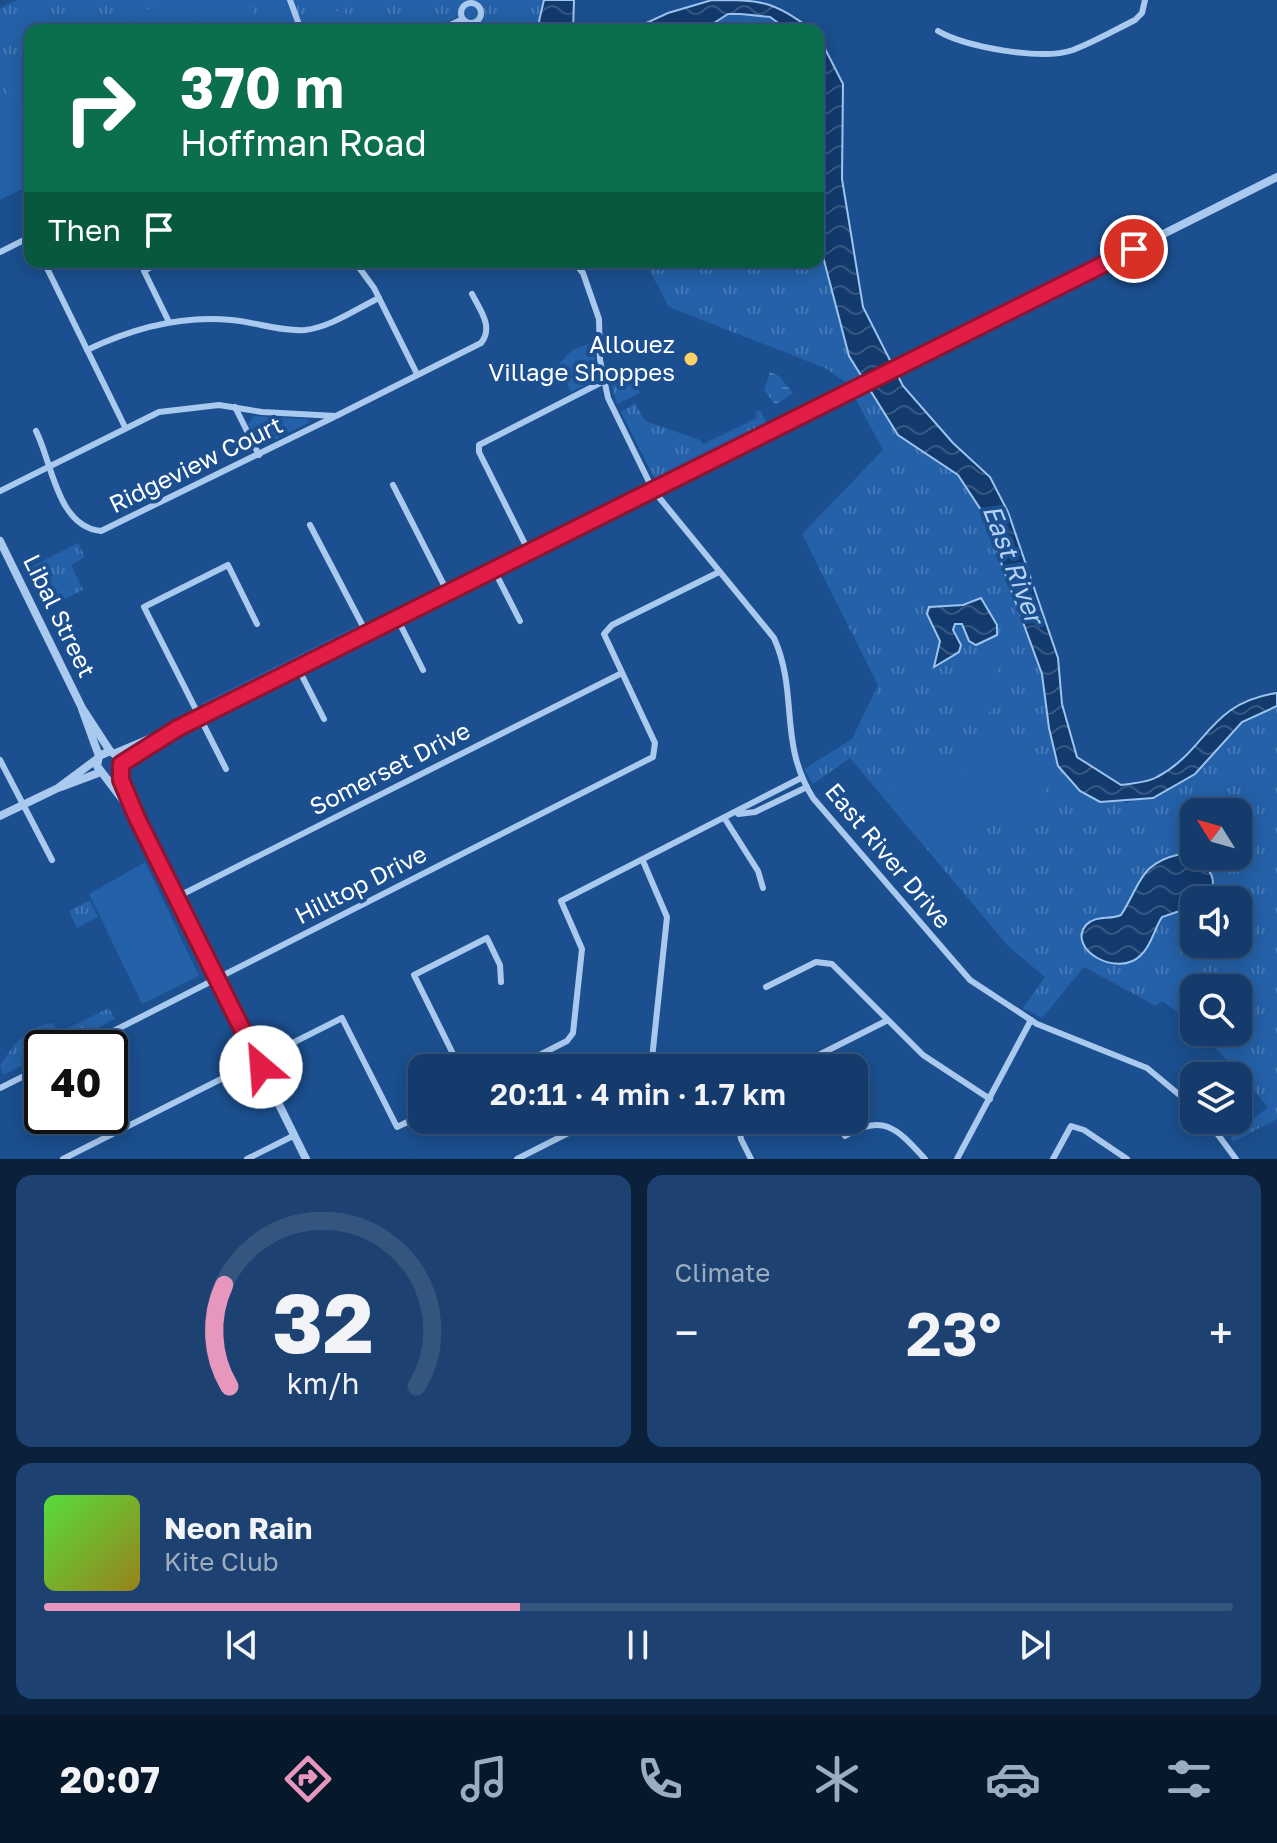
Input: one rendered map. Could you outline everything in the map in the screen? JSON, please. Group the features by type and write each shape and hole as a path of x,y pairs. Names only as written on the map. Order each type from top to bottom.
{"street":[{"path":"290,0 299,24"},
{"path":"938,31 952,39 1027,53 1066,52 1135,20 1142,13 1145,0"},
{"path":"452,24 463,19"},
{"path":"58,788 98,758 178,728 1277,177"},
{"path":"0,252 24,240"},
{"path":"47,268 125,427"},
{"path":"149,268 144,271 169,322"},
{"path":"359,268 379,298 417,374"},
{"name":"East River Drive","path":"579,268 599,319 604,381 620,426 653,490 761,619 783,659 791,749 807,787 970,980 1031,1020 1131,1060 1163,1079 1180,1094"},
{"name":"Ridgeview Court","path":"36,431 49,456 47,466 72,518 80,526 101,531 481,343 487,336 487,326 472,294"},
{"path":"87,350 135,330 169,322 232,320 304,330 322,326 379,298"},
{"path":"529,552 479,452 479,445 604,381"},
{"path":"0,491 125,427 177,407 235,407 287,415 336,416"},
{"path":"235,407 259,455"},
{"path":"393,485 448,593"},
{"path":"310,525 367,634"},
{"name":"Libal Street","path":"0,541 82,708 104,773"},
{"path":"226,769 144,607 228,565 257,624"},
{"path":"494,570 520,621"},
{"path":"620,674 604,634 612,625 719,572"},
{"path":"397,618 423,670"},
{"path":"298,668 324,719"},
{"name":"Hilltop Drive","path":"115,1030 649,760 656,753 655,743 620,674"},
{"name":"Somerset Drive","path":"177,897 620,674"},
{"name":"Libal Street","path":"82,708 120,767"},
{"path":"0,816 58,788 120,767 178,728"},
{"path":"0,760 52,860"},
{"path":"120,767 137,818 306,1159"},
{"path":"104,773 137,818"},
{"path":"541,1054 567,1041 573,1033 582,949 561,901 801,778"},
{"path":"734,814 755,812 807,787"},
{"path":"725,819 758,871 763,888"},
{"path":"643,861 667,917 653,1054"},
{"path":"453,1054 414,975 487,938 500,965 501,982"},
{"path":"766,987 825,962 843,971 886,1021 936,1066 990,1099"},
{"path":"63,1159 342,1018 397,1127 408,1122"},
{"path":"957,1159 1031,1020"},
{"path":"821,1054 886,1021"},
{"path":"0,1088 24,1076"},
{"path":"845,1136 862,1126 880,1124 903,1136 925,1159"},
{"path":"1053,1159 1071,1126 1127,1159"},
{"path":"517,1159 566,1134"},
{"path":"740,1134 751,1159"},
{"path":"1217,1134 1236,1159"},
{"path":"247,1159 295,1135"}],"green space":[{"path":"17,0 544,0 539,20 541,24 469,24 463,14 442,24 24,24 24,188 0,200 0,8"},
{"path":"167,0 176,0 187,24 125,24 124,21"},
{"path":"186,0 246,0 260,24 200,24"},
{"path":"333,0 359,0 344,10 341,24 336,24 337,12"},
{"path":"728,14 770,16 780,24 712,24"},
{"path":"24,71 24,122 4,81"},
{"path":"0,83 24,130 24,171 0,183"},
{"path":"824,260 849,356 898,435 958,475 983,513 1042,674 1058,766 1080,791 1128,803 1218,747 1242,722 1277,706 1277,1119 1252,1132 1252,1120 1268,1107 1252,1089 1252,1062 1228,1062 1214,1046 1252,1046 1252,974 1180,974 1180,1014 1162,1001 1156,1006 1084,967 1042,1018 1023,1008 1045,977 1008,946 850,758 813,784 804,769 852,739 878,685 802,534 883,450 847,383 825,368 669,307 648,268 824,268"},
{"path":"595,341 595,379 571,392 557,366 571,351"},
{"path":"627,365 640,393 617,404 608,370"},
{"path":"770,372 779,376 793,393 776,405 764,390"},
{"path":"635,403 645,421 700,440 703,444 757,418 755,413 760,410 768,425 656,481 621,412"},
{"path":"254,416 307,419 310,422 262,446 248,425"},
{"path":"78,543 85,557 71,565 83,590 45,609 25,570"},
{"path":"357,626 358,632 205,711 201,704"},
{"path":"991,661 1014,695 966,727 944,693"},
{"path":"1002,724 1051,799 1003,831 953,756"},
{"path":"931,752 992,819 949,858 889,791"},
{"path":"145,862 199,976 142,1004 89,894"},
{"path":"90,900 98,917 77,928 69,911"},
{"path":"109,1008 115,1019 93,1030 66,1029"},
{"path":"53,1023 56,1030 32,1030 35,1028"},
{"path":"24,1035 24,1064 3,1075 0,1066"},
{"path":"1235,1134 1248,1134 1233,1142 1230,1138"}],"water":[{"path":"544,0 574,0 573,24 541,24"},
{"path":"712,0 742,0 776,7 803,24 780,24 770,17 728,14 712,24 644,24"},
{"name":"East River","path":"824,47 843,84 842,179 863,307 903,386 953,443 990,477 1008,512 1058,658 1062,704 1077,757 1121,785 1149,780 1174,766 1222,717 1236,707 1254,698 1277,693 1277,706 1242,722 1195,774 1153,798 1100,802 1080,791 1058,766 1042,674 983,513 958,475 898,435 849,356 824,260"},
{"path":"981,598 997,625 997,635 976,645 969,641 962,624 955,624 953,630 961,645 959,652 934,667 940,641 927,614 929,607 963,605"},
{"path":"1180,854 1180,870 1208,870 1213,886 1180,886 1180,911 1162,917 1145,951 1131,962 1120,964 1097,958 1083,943 1082,934 1086,925 1094,920 1121,915 1143,876 1167,858"}],"place":[{"name":"Allouez Village Shoppes","path":"691,359"}],"route":[{"path":"261,1067 137,818 121,780 121,764 178,728 1134,249"}]}
